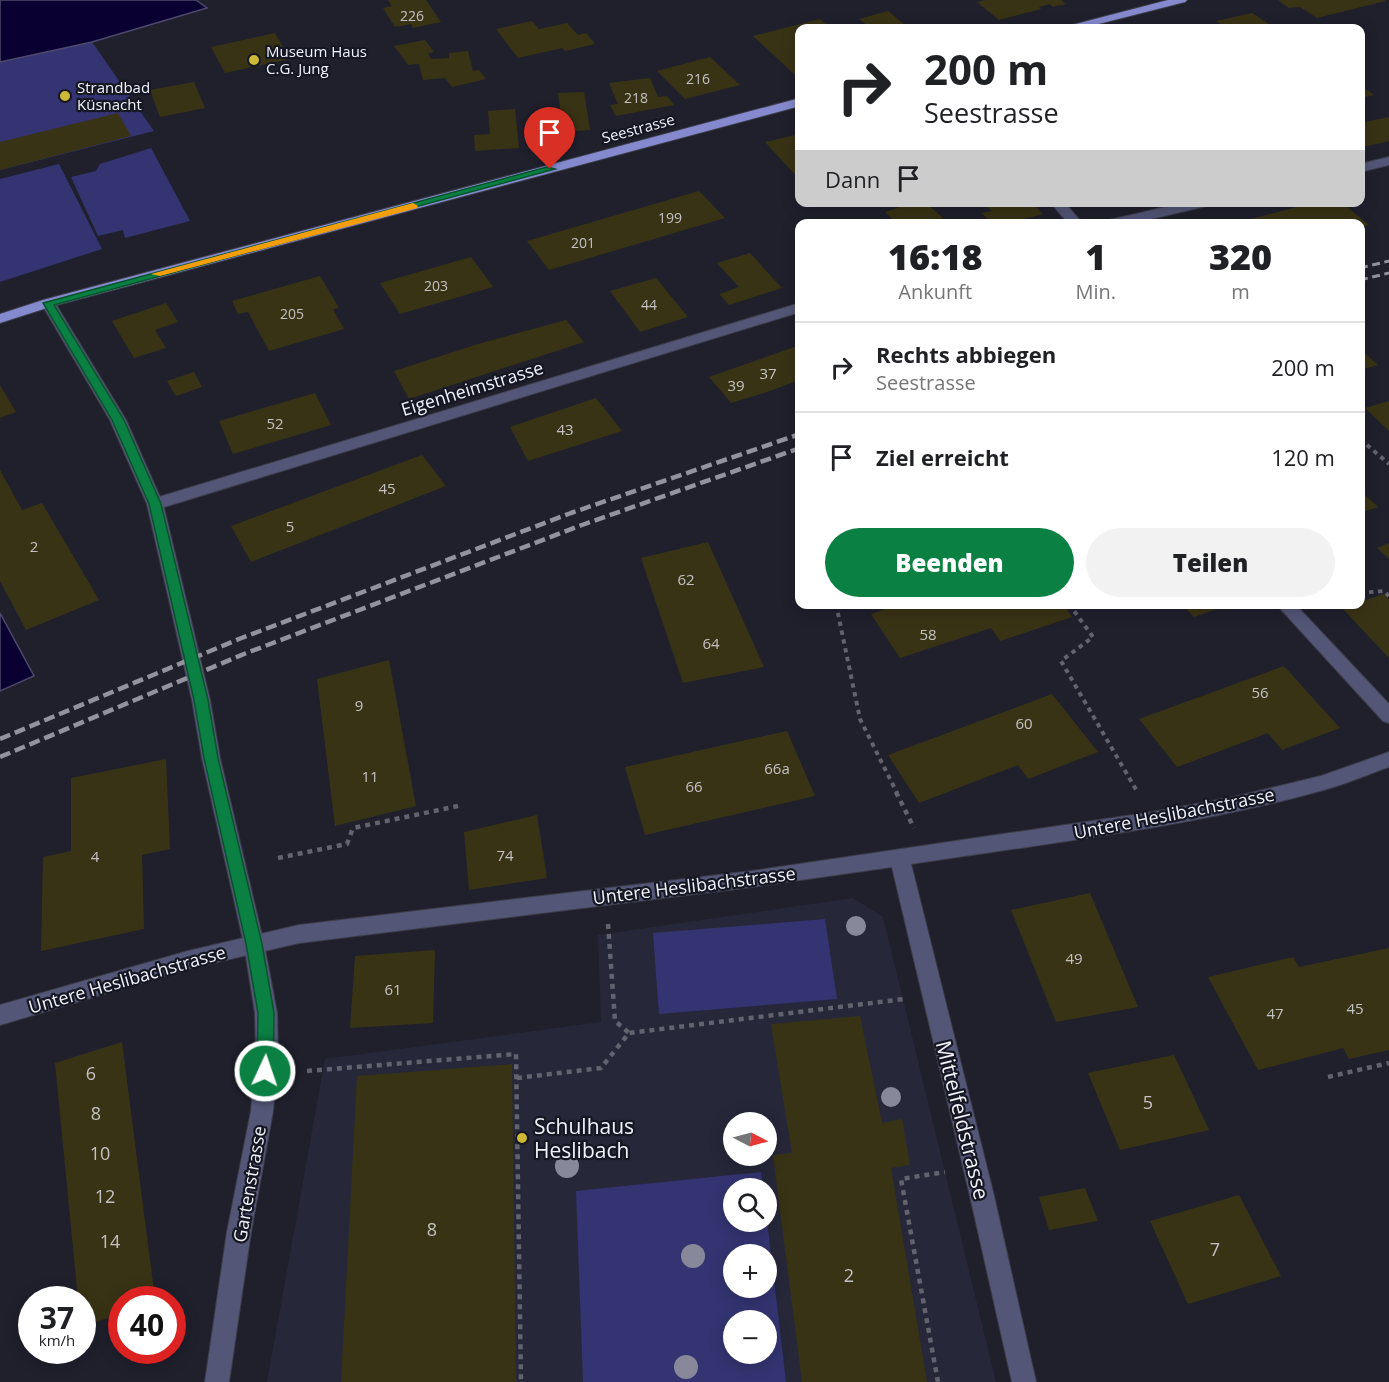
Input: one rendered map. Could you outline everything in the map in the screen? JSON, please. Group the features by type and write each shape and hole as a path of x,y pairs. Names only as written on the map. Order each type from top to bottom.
{"main road":[{"path":"1088,24 1181,0"},
{"name":"Seestrasse","path":"0,320 48,303 795,103"}],"street":[{"path":"1365,167 1389,161"},
{"path":"1061,207 1072,219"},
{"path":"1132,219 1184,207"},
{"name":"Gartenstrasse","path":"48,303 118,420 155,504 201,700 211,758 254,944 266,1013 267,1052 263,1099 239,1232 217,1382"},
{"name":"Eigenheimstrasse","path":"155,504 795,309"},
{"path":"1289,609 1389,716"},
{"name":"Untere Heslibachstrasse","path":"0,1015 188,960 310,932 606,897 927,855 1153,820 1234,805 1311,785 1389,759"},
{"name":"Mittelfeldstrasse","path":"900,858 1024,1382"}],"path":[{"path":"1365,443 1389,465"},
{"path":"1365,593 1384,591 1389,596"},
{"path":"836,609 860,719 927,855"},
{"path":"1073,609 1093,637 1061,661 1153,820"},
{"path":"279,858 347,844 353,828 458,806"},
{"path":"606,897 615,1021 629,1033"},
{"path":"517,1078 601,1068 629,1033 933,996"},
{"path":"307,1071 516,1054 521,1382"},
{"path":"1328,1077 1389,1063"},
{"path":"938,1382 901,1179 975,1168"}],"shaded area":[{"path":"0,0 196,0 207,8 92,42 0,62"},
{"name":"Strandbad Küsnacht","path":"92,42 154,131 0,170 0,62"},
{"path":"151,148 190,221 125,238 123,230 98,236 71,177 96,171 100,164"},
{"path":"59,164 102,249 0,282 0,179"},
{"path":"0,613 34,676 0,691"},
{"name":"Schulhaus Heslibach","path":"853,898 883,917 996,1382 267,1382 325,1059 601,1022 598,935"},
{"path":"825,919 837,999 659,1014 653,933"},
{"path":"761,1172 762,1178 723,1178 723,1232 768,1232 770,1244 723,1244 723,1298 776,1298 786,1382 583,1382 576,1191"}],"building":[{"path":"388,0 426,0 441,22 413,28 411,24 395,27 383,8 392,6"},
{"path":"1061,0 1066,4 1053,7 1050,4 1039,7 1041,9 999,20 977,2"},
{"path":"1278,0 1385,1 1317,18 1300,7 1289,8"},
{"path":"888,11 904,24 866,24 859,19"},
{"path":"1252,13 1269,24 1221,24 1216,21"},
{"path":"820,19 826,24 800,24"},
{"path":"532,21 539,29 567,23 578,35 586,33 595,44 565,51 562,48 518,58 496,29"},
{"path":"795,25 795,74 794,74 753,36"},
{"path":"275,33 290,59 225,73 211,47"},
{"path":"425,40 434,52 428,53 431,59 449,58 449,53 468,51 473,71 479,70 486,79 452,87 445,78 423,80 419,64 408,65 394,46"},
{"path":"710,57 740,85 685,99 657,71"},
{"path":"650,78 658,97 667,96 674,105 616,116 610,105 618,104 609,83"},
{"path":"194,82 205,108 160,117 150,90"},
{"path":"1365,89 1374,95 1365,97"},
{"path":"584,92 590,130 547,133 545,117 561,115 558,93"},
{"path":"515,109 519,148 475,151 474,135 490,134 488,111"},
{"name":"Strandbad Küsnacht","path":"118,113 131,136 0,170 0,142"},
{"path":"1389,117 1389,141 1365,147 1365,122"},
{"path":"795,135 795,175 765,142"},
{"path":"699,191 725,218 549,270 527,241"},
{"path":"900,207 931,207 943,218 893,219 885,212"},
{"path":"987,207 1036,207 1043,214 1024,219 987,219 982,213 992,211"},
{"path":"1297,207 1347,207 1362,219 1251,219"},
{"path":"750,253 782,288 729,305 719,294 739,287 717,263"},
{"path":"471,257 493,287 400,314 380,283"},
{"path":"320,276 339,308 333,309 344,329 269,351 248,312 238,314 232,301"},
{"path":"656,278 688,317 640,332 610,291"},
{"path":"166,303 178,322 155,330 166,348 134,358 112,321"},
{"path":"566,320 584,342 409,399 394,371 478,344"},
{"path":"795,347 795,382 764,393 731,403 709,377"},
{"path":"1365,353 1378,365 1365,369"},
{"path":"194,372 202,387 176,396 167,381"},
{"path":"0,385 16,412 0,418"},
{"path":"315,393 331,425 233,454 219,421"},
{"path":"596,398 622,431 528,461 510,427"},
{"path":"1389,401 1389,431 1365,408"},
{"path":"422,455 446,486 251,562 231,526"},
{"path":"0,470 22,510 42,503 99,600 26,630 0,581"},
{"path":"1365,495 1378,507 1365,511"},
{"path":"708,542 764,667 683,683 641,558"},
{"path":"1389,543 1389,559 1377,548"},
{"path":"1384,594 1389,599 1389,658 1343,609 1365,609 1365,600"},
{"path":"886,609 1066,609 1072,617 1000,641 991,628 900,658 871,614"},
{"path":"1187,609 1217,609 1194,617"},
{"path":"389,660 416,806 335,826 317,679"},
{"path":"1284,666 1340,728 1282,750 1268,733 1177,767 1139,719"},
{"path":"1052,694 1098,752 1028,779 1018,765 919,803 888,755"},
{"path":"787,731 815,796 645,835 625,767"},
{"path":"166,759 170,849 142,855 144,929 41,951 43,857 71,851 71,778"},
{"path":"537,815 547,878 469,890 464,832"},
{"path":"1090,893 1138,1007 1056,1022 1011,910"},
{"path":"1389,948 1389,1050 1349,1059 1343,1048 1258,1070 1208,977 1293,957 1299,967"},
{"path":"435,950 433,1023 350,1028 355,956"},
{"path":"860,1016 882,1123 902,1119 910,1165 891,1168 927,1382 802,1382 774,1166 777,1166 777,1155 792,1153 771,1024"},
{"path":"122,1042 153,1286 108,1286 108,1318 96,1322 96,1286 77,1286 55,1063"},
{"path":"1174,1055 1209,1130 1120,1150 1088,1073"},
{"path":"512,1064 516,1382 341,1382 357,1076"},
{"path":"1085,1188 1098,1221 1049,1230 1039,1197"},
{"path":"1239,1195 1281,1276 1188,1304 1150,1221"}],"railway":[{"path":"1365,267 1389,261"},
{"path":"1365,279 1389,273"},
{"path":"0,739 239,639 571,513 795,436"},
{"path":"0,757 244,654 582,525 795,450"}],"slow traffic":[{"path":"157,274 413,206"}],"place":[{"name":"Museum Haus C.G. Jung","path":"254,60"},
{"name":"Strandbad Küsnacht","path":"65,96"},
{"name":"Schulhaus Heslibach","path":"522,1138"}],"route":[{"path":"265,1071 266,1013 254,944 211,758 201,700 155,504 118,420 48,303 550,169"}]}
